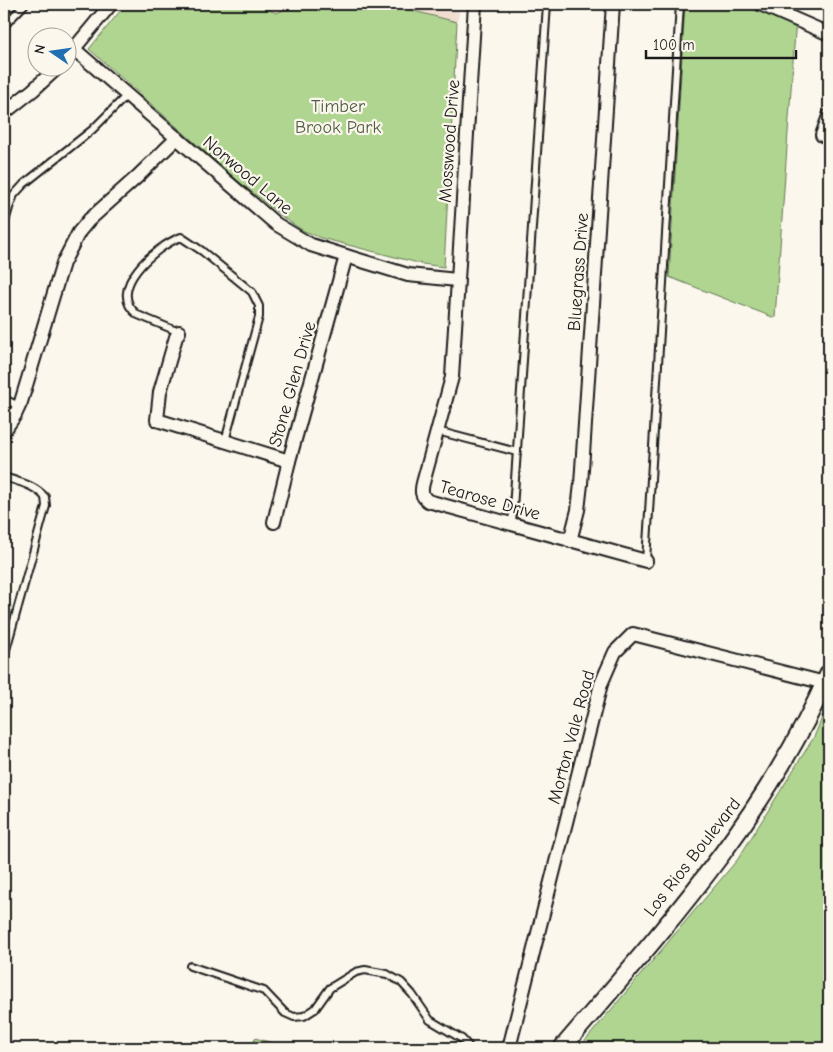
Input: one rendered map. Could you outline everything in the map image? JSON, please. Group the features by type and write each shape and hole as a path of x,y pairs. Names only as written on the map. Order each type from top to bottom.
{"street":[{"path":"78,44 111,4"},
{"name":"Mosswood Drive","path":"457,280 475,4"},
{"name":"Bluegrass Drive","path":"570,541 578,510 581,484 613,4"},
{"path":"760,4 829,34"},
{"name":"Norwood Lane","path":"78,57 127,95 276,224 311,245 408,275 457,280"},
{"path":"4,113 46,78"},
{"path":"826,136 829,116"},
{"path":"4,431 16,415 63,263 79,232 89,220 138,178 177,138"},
{"name":"Stone Glen Drive","path":"274,522 346,256"},
{"name":"Tearose Drive","path":"457,280 452,377 421,491 425,499 646,561"},
{"path":"179,332 176,336 160,392 156,420 289,461"},
{"name":"Morton Vale Road","path":"509,1048 601,684 615,652 633,634 827,678"},
{"name":"Los Rios Boulevard","path":"562,1048 708,874 735,838 783,764 827,678"}],"lane":[{"path":"4,26 25,4"},
{"path":"512,524 547,4"},
{"path":"646,561 680,4"},
{"path":"4,225 14,196 24,184 92,130 127,95"},
{"path":"179,332 138,315 132,311 126,298 130,280 138,268 171,240 181,237 202,251 252,292 259,306 259,317 225,441"},
{"path":"4,400 19,406"},
{"path":"437,431 517,452"},
{"path":"4,477 29,484 38,489 45,497 46,506 4,657"},
{"path":"190,966 264,991 285,1013 294,1017 304,1016 315,1009 330,988 356,972 365,970 387,974 400,982 412,994 430,1020 462,1039 470,1048"}],"shaded area":[{"path":"257,4 299,4 276,13"},
{"path":"386,4 461,4 457,22"}],"green space":[{"name":"Timber Brook Park","path":"126,4 257,4 276,13 299,4 386,4 457,22 444,267 422,264 321,238 302,230 284,218 238,181 89,49"},
{"path":"685,4 797,4 775,318 669,277"},
{"path":"829,701 829,1048 579,1048 738,859 814,737"},
{"path":"255,1038 290,1048 252,1048"}]}
